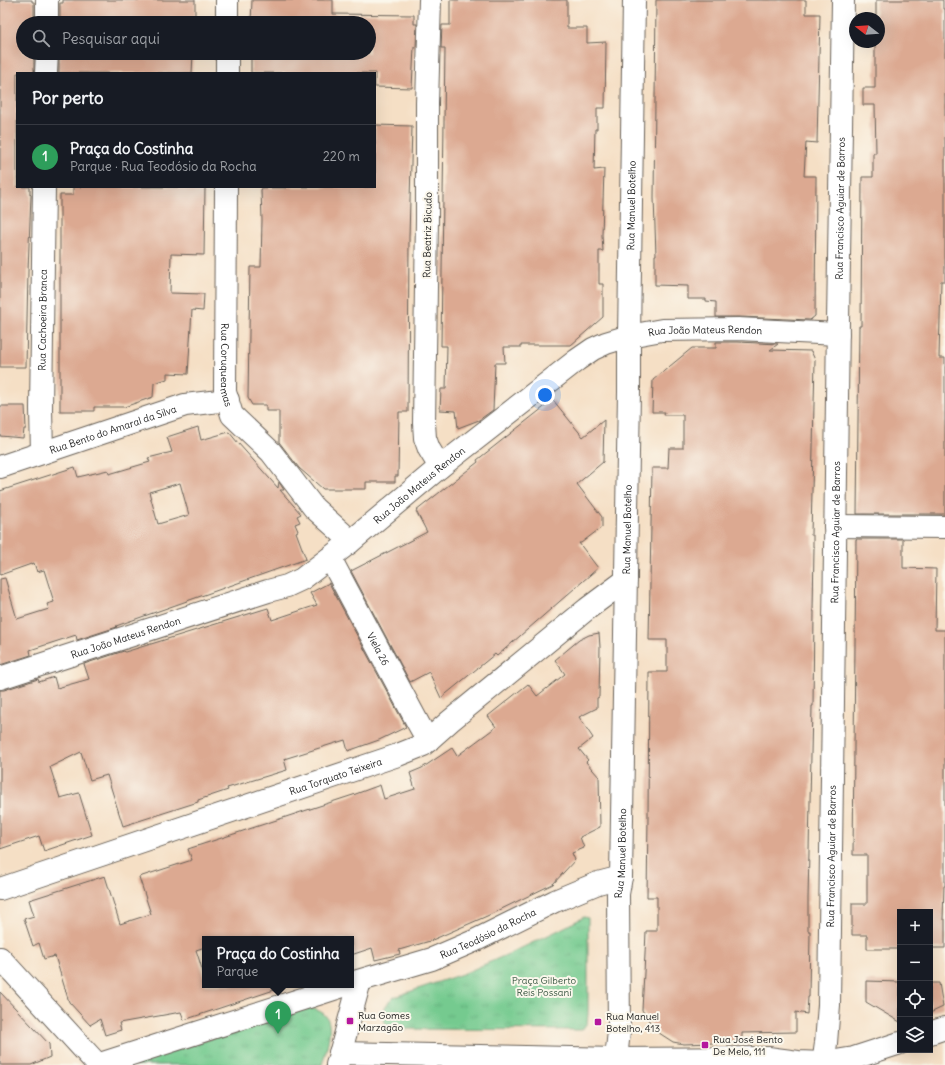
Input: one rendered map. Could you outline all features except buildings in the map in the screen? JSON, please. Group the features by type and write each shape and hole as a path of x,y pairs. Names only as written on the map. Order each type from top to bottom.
{"street":[{"path":"47,16 48,0"},
{"path":"227,16 228,0"},
{"name":"Rua Beatriz Bicudo","path":"430,0 424,423 425,438 429,449 440,467"},
{"name":"Rua Manuel Botelho","path":"616,1059 619,1030 618,894 621,877 634,0"},
{"name":"Rua Francisco Aguiar de Barros","path":"823,1064 829,1005 843,0"},
{"path":"46,72 47,60"},
{"path":"226,72 227,60"},
{"name":"Rua Cachoeira Branca","path":"42,453 41,409 44,188"},
{"name":"Rua Coruqueamas","path":"226,188 225,392 232,415 271,452 314,508 342,533 350,543"},
{"name":"Rua João Mateus Rendon","path":"0,678 287,586 302,579 350,543 440,467 582,356 606,343 629,336 662,330 738,329 838,334"},
{"name":"Rua Bento do Amaral da Silva","path":"0,467 185,405 228,400"},
{"path":"835,526 945,527"},
{"name":"Viela 26","path":"330,558 428,741"},
{"name":"Rua Torquato Teixeira","path":"0,889 398,755 423,745 587,609 626,580"},
{"name":"Rua Teodósio da Rocha","path":"354,982 432,959 474,941 555,901 598,883 621,877"},
{"path":"0,958 98,1065"},
{"name":"Rua Teodósio da Rocha","path":"98,1065 337,988"},
{"path":"351,988 338,1059 768,1058 823,1064 854,1058 897,1044"},
{"path":"933,1032 945,1028"}],"green space":[{"name":"Praça Gilberto Reis Possani","path":"584,917 588,918 588,1014 587,1023 582,1030 398,1029 389,1027 384,1022 383,1016 386,1007 394,997 465,973 515,951"},
{"path":"310,1008 324,1014 329,1025 329,1039 322,1065 134,1065 140,1061"}],"place":[{"name":"Rua Gomes Marzagão","path":"350,1021"},
{"name":"Rua Manuel Botelho, 413","path":"598,1022"},
{"name":"Praça do Costinha","path":"278,1034"},
{"name":"Rua José Bento De Melo, 111","path":"705,1045"}]}
